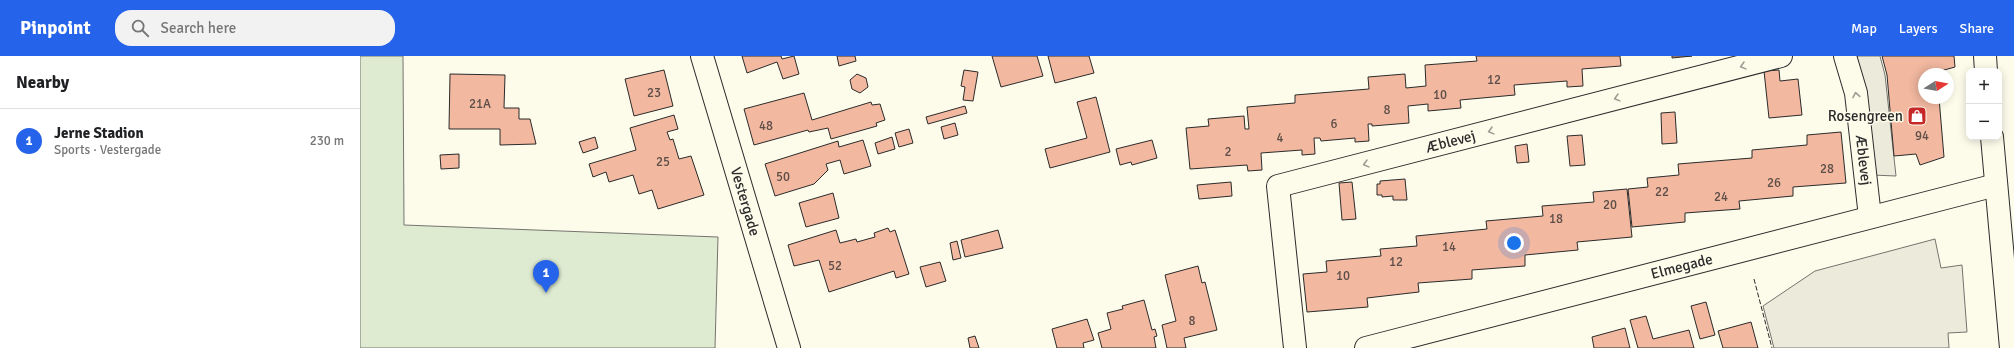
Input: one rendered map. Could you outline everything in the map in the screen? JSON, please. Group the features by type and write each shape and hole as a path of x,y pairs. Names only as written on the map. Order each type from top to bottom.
{"street":[{"name":"Vestergade","path":"702,56 788,348"},
{"name":"Æblevej","path":"1295,348 1278,186 1781,56"},
{"name":"Æblevej","path":"1845,56 1856,93 1870,217"},
{"path":"1985,56 1986,68"},
{"path":"1992,140 2011,348"},
{"name":"Elmegade","path":"1366,348 1996,185"}],"green space":[{"path":"360,56 403,56 404,225 718,237 715,348 360,348"}],"shaded area":[{"path":"1857,56 1880,56 1885,75 1896,176 1872,175"},
{"path":"1935,239 1941,268 1962,265 1967,332 1948,333 1949,348 1774,348 1763,306 1815,271"}],"building":[{"path":"742,56 781,56 782,59 794,56 799,74 783,79 777,62 747,73"},
{"path":"837,56 855,56 856,61 839,66"},
{"path":"992,56 1037,56 1043,76 1001,87"},
{"path":"1048,56 1089,56 1094,73 1055,83"},
{"path":"1476,56 1620,56 1621,66 1582,69 1583,86 1567,87 1567,81 1514,85 1515,95 1460,100 1461,108 1428,111 1428,104 1408,106 1409,123 1372,126 1372,124 1368,124 1369,141 1355,142 1355,138 1321,141 1320,138 1314,138 1315,154 1302,155 1302,150 1261,153 1262,170 1248,171 1247,165 1190,169 1186,128 1209,126 1208,119 1244,116 1245,129 1249,129 1247,107 1295,103 1295,95 1369,89 1368,77 1405,74 1406,88 1426,86 1425,65 1477,61"},
{"path":"1672,56 1692,56 1672,58"},
{"path":"1882,56 1954,56 1955,67 1918,68 1918,104 1940,104 1944,157 1920,165 1916,154 1894,156 1887,75"},
{"path":"664,70 673,106 634,116 625,79"},
{"path":"964,70 978,72 973,101 963,100 965,87 961,86"},
{"path":"1779,70 1780,81 1798,79 1802,115 1769,118 1764,71"},
{"path":"450,74 505,75 504,108 519,108 519,119 530,119 536,144 500,145 500,129 449,129"},
{"path":"857,74 866,78 868,87 860,93 852,89 850,80"},
{"path":"804,93 812,120 871,102 872,105 880,104 885,120 876,123 877,126 831,139 828,128 809,132 808,130 754,145 744,109"},
{"path":"1096,97 1110,152 1050,168 1045,149 1087,138 1077,102"},
{"path":"965,106 967,113 928,124 926,117"},
{"path":"1675,112 1677,143 1662,144 1661,113"},
{"path":"674,115 678,129 667,132 670,140 673,139 679,159 691,156 704,195 658,209 652,190 639,194 633,175 609,182 606,172 593,177 589,164 636,150 630,128"},
{"path":"955,123 958,135 944,139 941,127"},
{"path":"909,129 913,143 899,147 895,133"},
{"path":"1841,132 1846,183 1793,187 1793,196 1739,201 1740,209 1685,213 1685,222 1632,227 1628,189 1648,187 1647,178 1679,175 1678,164 1752,158 1752,150 1807,145 1807,135"},
{"path":"1582,135 1585,165 1570,166 1567,136"},
{"path":"595,137 598,148 583,153 579,142"},
{"path":"892,137 895,149 878,154 875,143"},
{"path":"863,140 871,166 844,174 840,160 826,164 828,170 814,184 775,196 765,164 838,141 839,147"},
{"path":"1152,140 1157,158 1132,165 1131,162 1120,165 1116,149"},
{"path":"1527,144 1529,162 1517,163 1515,146"},
{"path":"459,154 459,168 441,169 440,155"},
{"path":"1405,179 1407,200 1393,200 1393,196 1382,197 1382,195 1377,195 1377,184 1380,184 1380,181"},
{"path":"1231,182 1232,196 1199,199 1197,185"},
{"path":"1352,182 1356,219 1342,220 1339,183"},
{"path":"1627,189 1632,237 1577,242 1578,250 1525,255 1525,266 1472,270 1472,279 1418,283 1419,292 1367,298 1368,307 1307,312 1303,274 1327,272 1326,261 1381,256 1380,249 1417,246 1416,236 1487,229 1486,221 1543,216 1542,206 1594,202 1593,192"},
{"path":"833,193 839,218 806,227 799,203"},
{"path":"888,228 890,232 895,230 909,274 896,278 894,271 829,292 819,260 794,266 788,245 836,230 840,243 856,239 857,242 875,237 874,233"},
{"path":"998,230 1003,248 965,257 961,240"},
{"path":"957,241 961,258 953,260 950,243"},
{"path":"940,262 946,281 926,287 920,267"},
{"path":"1198,266 1202,283 1205,282 1217,330 1184,338 1186,348 1167,348 1162,325 1176,321 1165,275"},
{"path":"1144,300 1152,330 1155,329 1157,336 1154,337 1156,348 1102,348 1098,333 1111,329 1107,313 1123,309 1122,306"},
{"path":"1706,302 1715,335 1700,339 1691,306"},
{"path":"1646,316 1653,339 1689,330 1694,348 1638,348 1630,320"},
{"path":"1087,319 1094,340 1083,343 1084,348 1057,348 1052,329"},
{"path":"1751,322 1758,348 1723,348 1718,331"},
{"path":"1625,328 1630,348 1594,348 1592,337"},
{"path":"975,336 979,348 970,348 968,338"}],"fence":[{"path":"1754,279 1772,348"}],"place":[{"name":"Rosengreen","path":"1917,116"},
{"name":"Jerne Stadion","path":"546,293"}]}
